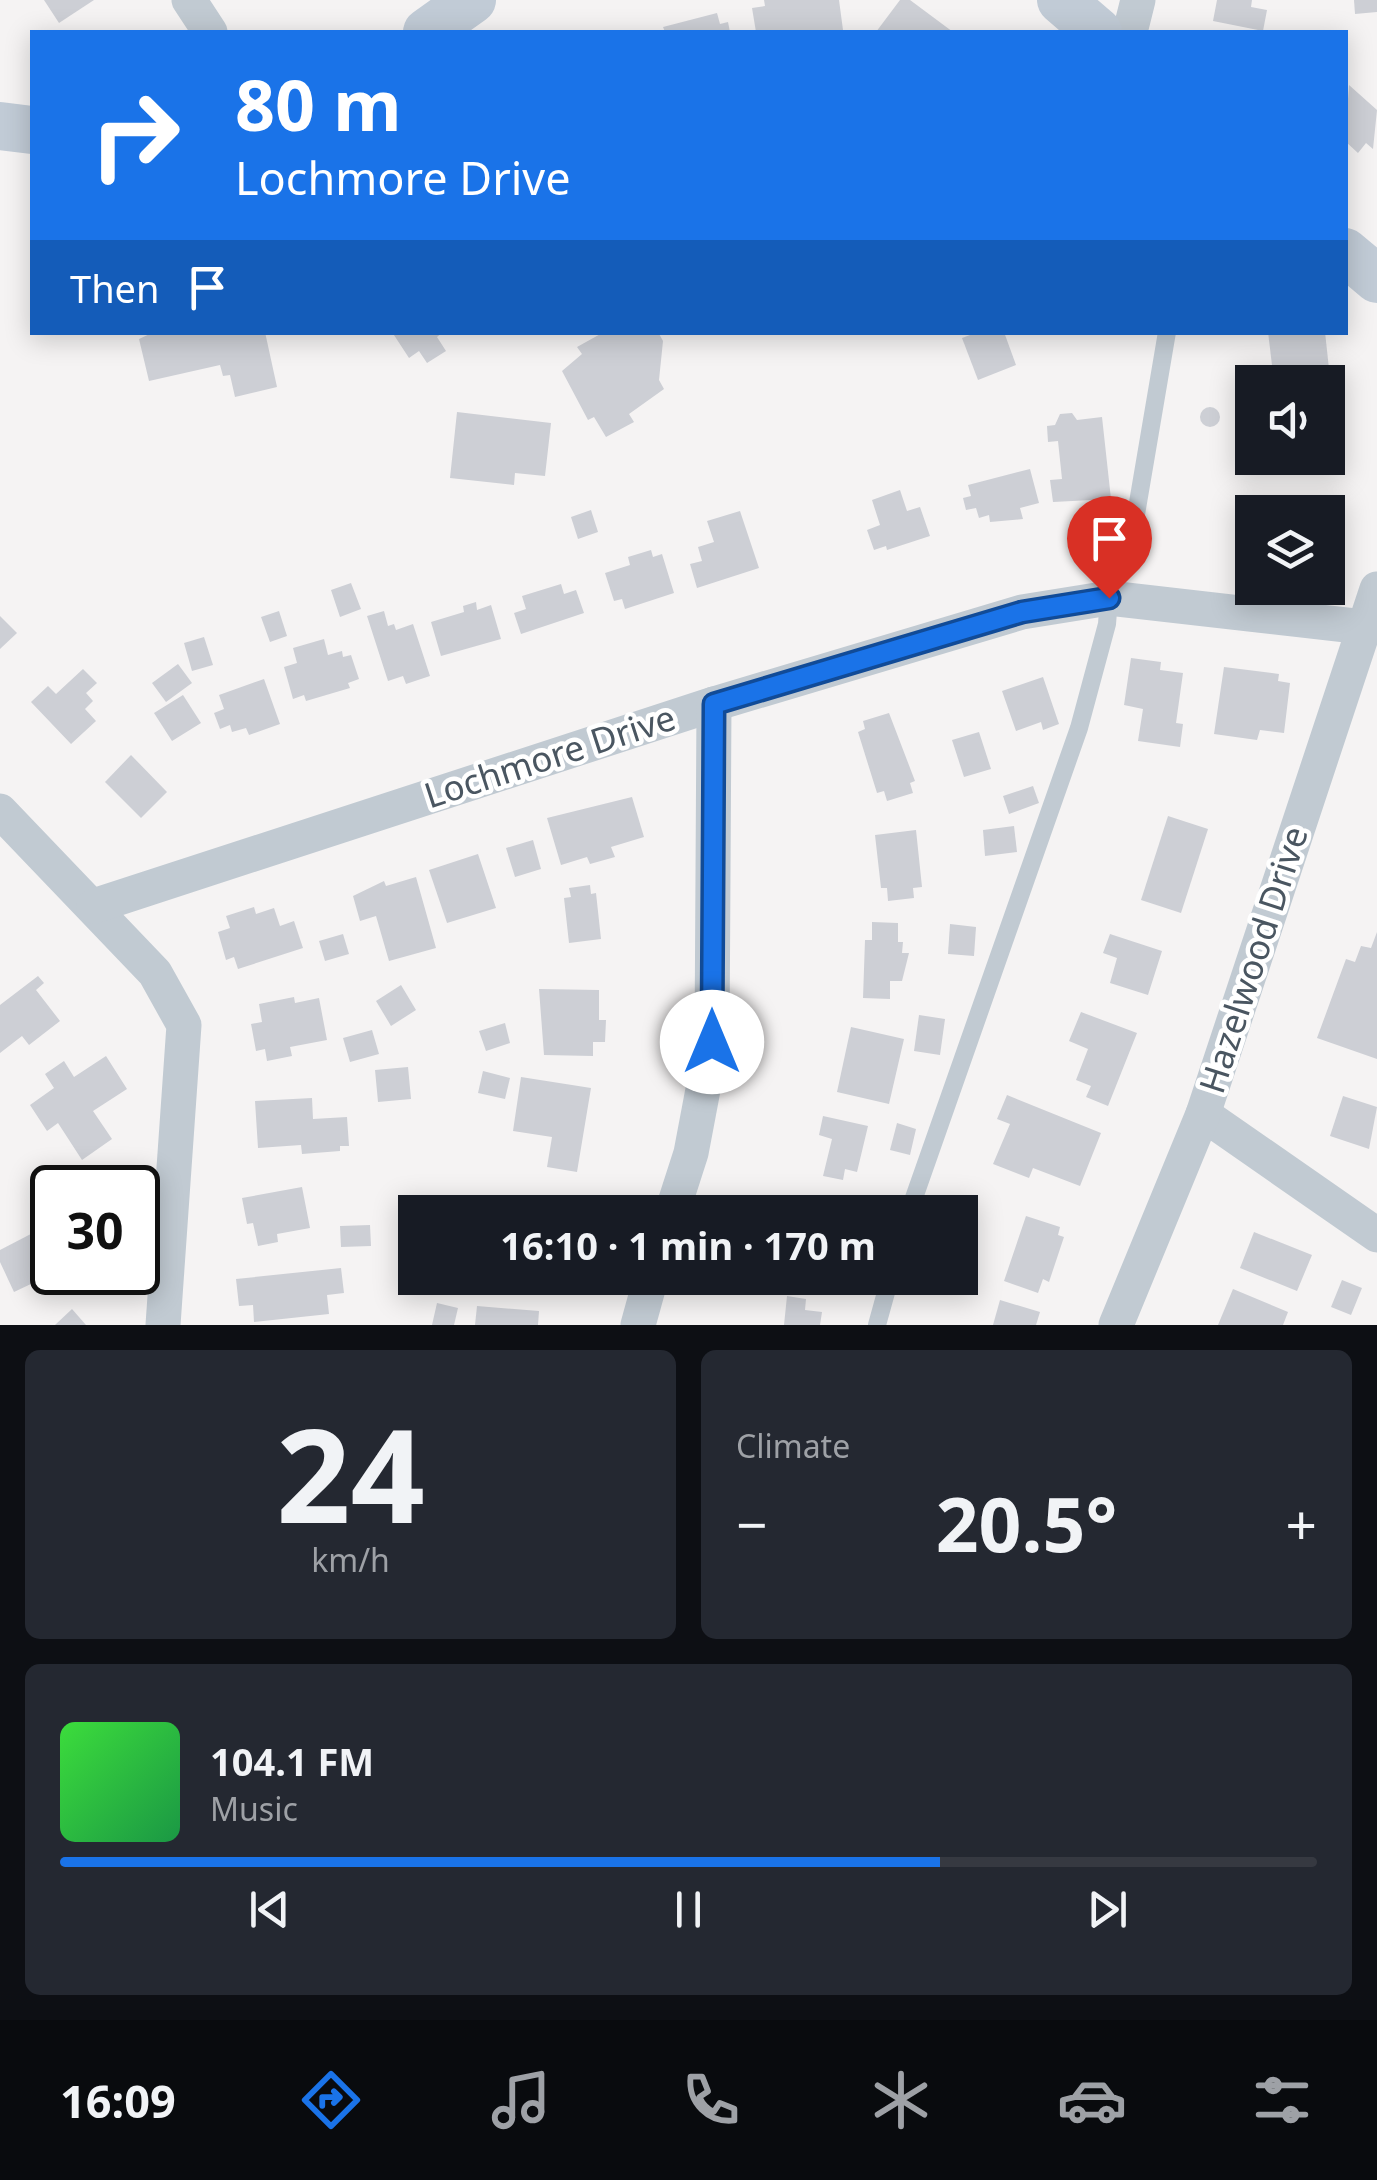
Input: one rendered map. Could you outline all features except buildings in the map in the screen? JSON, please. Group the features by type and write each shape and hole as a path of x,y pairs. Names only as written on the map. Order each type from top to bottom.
{"street":[{"path":"189,0 209,30"},
{"path":"430,30 472,0"},
{"path":"1061,0 1096,30"},
{"path":"1130,30 1138,0"},
{"path":"0,126 30,130"},
{"path":"1348,255 1377,279"},
{"name":"Hazelwood Drive","path":"1116,1325 1203,1114 1377,589"},
{"name":"Lochmore Drive","path":"94,906 714,704 1022,612 1109,598 1364,627"},
{"path":"677,1195 691,1153 712,1042 714,704"},
{"path":"0,811 155,974 184,1025 163,1325"},
{"path":"1203,1114 1377,1235"},
{"path":"638,1325 646,1295"}],"lane":[{"path":"915,1195 1079,728 1108,624 1109,598 1133,532 1166,335"},
{"path":"877,1325 885,1295"}],"route":[{"path":"712,1042 714,704 1022,612 1109,598"}]}
